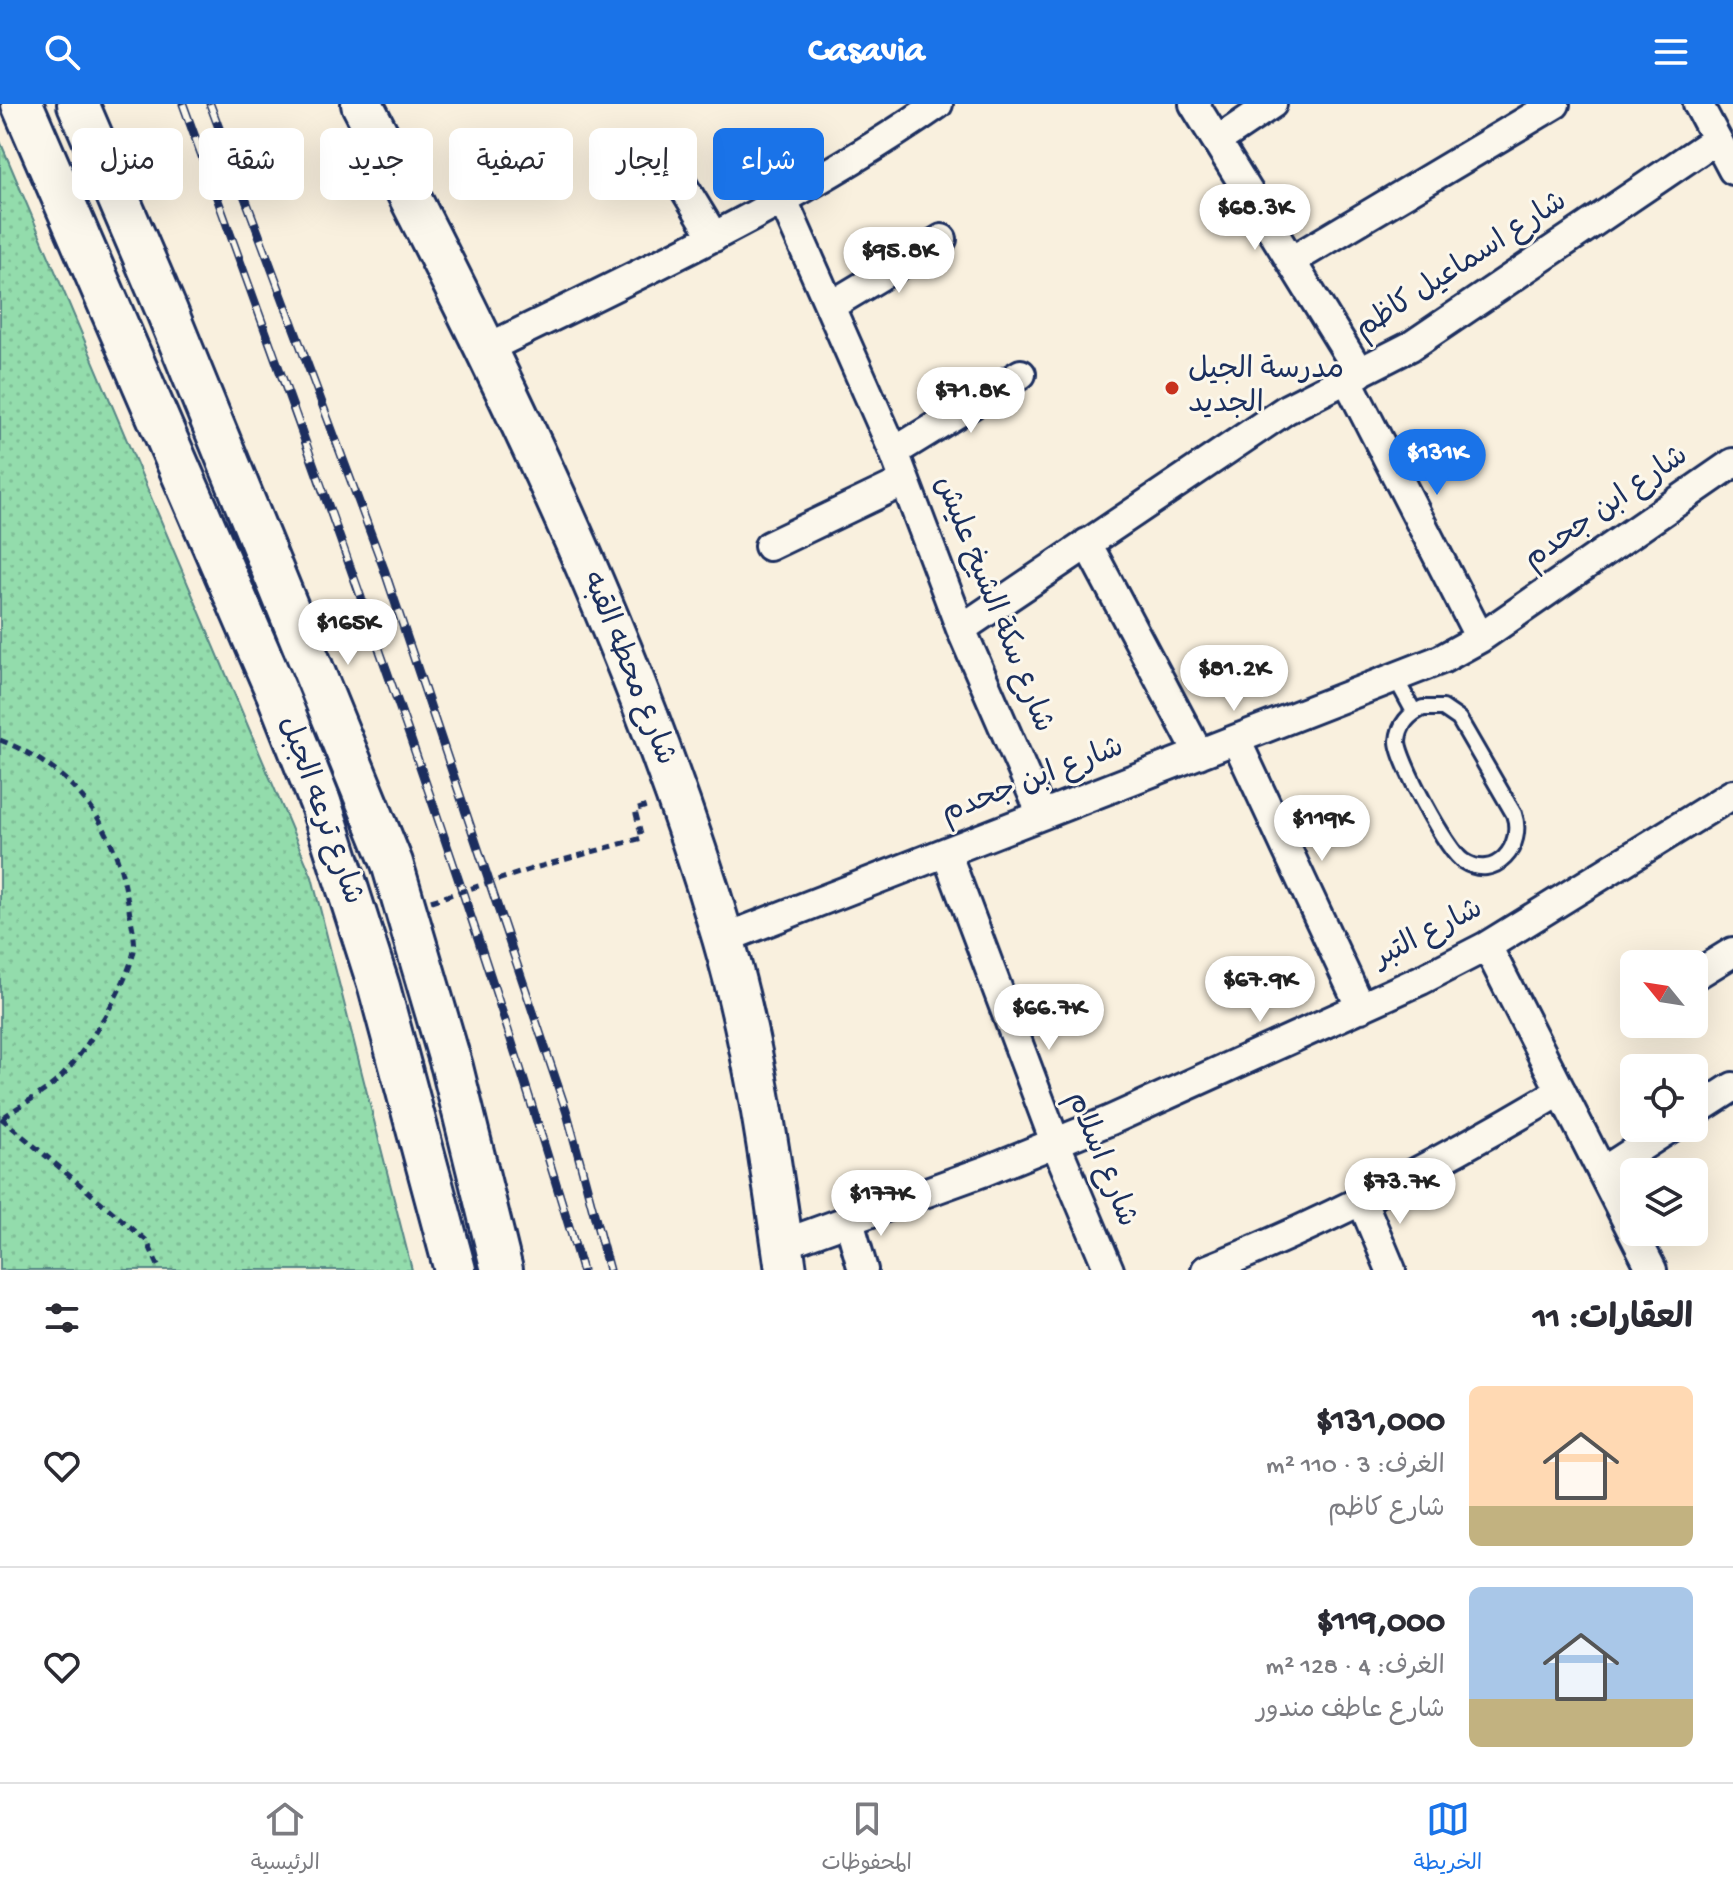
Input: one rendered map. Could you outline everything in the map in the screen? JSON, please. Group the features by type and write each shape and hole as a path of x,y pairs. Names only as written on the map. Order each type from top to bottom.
{"main road":[{"name":"شارع ترعه الجبل","path":"22,104 276,691 346,880 455,1270"},
{"name":"شارع ترعه الجبل","path":"78,104 166,309 392,863 452,1067 502,1270"},
{"name":"شارع محطه القبه","path":"362,104 488,348 638,688 679,797 723,939 766,1123 784,1257"},
{"path":"346,880 392,863"}],"street":[{"path":"1194,104 1291,261 1354,376 1480,638"},
{"path":"1217,141 1272,104"},
{"path":"1291,261 1555,104"},
{"path":"1698,104 1733,170"},
{"path":"824,174 930,106"},
{"name":"شارع اسماعيل كاظم","path":"961,629 1287,409 1411,346 1715,140"},
{"path":"692,200 714,237"},
{"path":"488,348 783,200"},
{"name":"شارع سكة الشيخ عليش","path":"783,200 894,452 961,629 1042,815"},
{"path":"830,306 942,239"},
{"path":"894,452 1021,374"},
{"name":"شارع ابن جحدم","path":"723,939 1396,679 1480,638 1733,463"},
{"path":"769,546 905,481"},
{"path":"1087,543 1199,754"},
{"path":"1236,740 1361,1008"},
{"name":"شارع التبر","path":"784,1257 849,1221 1055,1142 1361,1008 1487,946 1733,794"},
{"name":"شارع اسلام","path":"946,852 1055,1142 1109,1270"},
{"path":"1487,946 1652,1270"},
{"path":"1708,967 1733,952"},
{"path":"1708,1103 1733,1087"},
{"path":"1206,1270 1362,1201 1463,1149 1561,1091"},
{"path":"1602,1172 1648,1142"},
{"path":"1362,1201 1391,1270"},
{"path":"849,1221 863,1270"}],"lane":[{"path":"1396,679 1414,712"},
{"path":"1443,708 1459,719 1514,814 1518,825 1514,847 1498,863 1488,867 1466,863 1450,847 1401,754 1400,731 1414,712 1443,708"}],"path":[{"path":"0,740 35,754 70,782 95,811 125,878 135,949 110,1009 61,1077 1,1118 147,1241 160,1270"},
{"path":"431,901 642,838 635,810 679,797"}],"green space":[{"path":"0,141 312,877 412,1270 0,1270"}],"railway":[{"path":"183,104 442,830 582,1270"},
{"path":"210,104 384,569 567,1113 609,1270"}],"place":[{"name":"مدرسة الجيل الجديد","path":"1172,388"}]}
